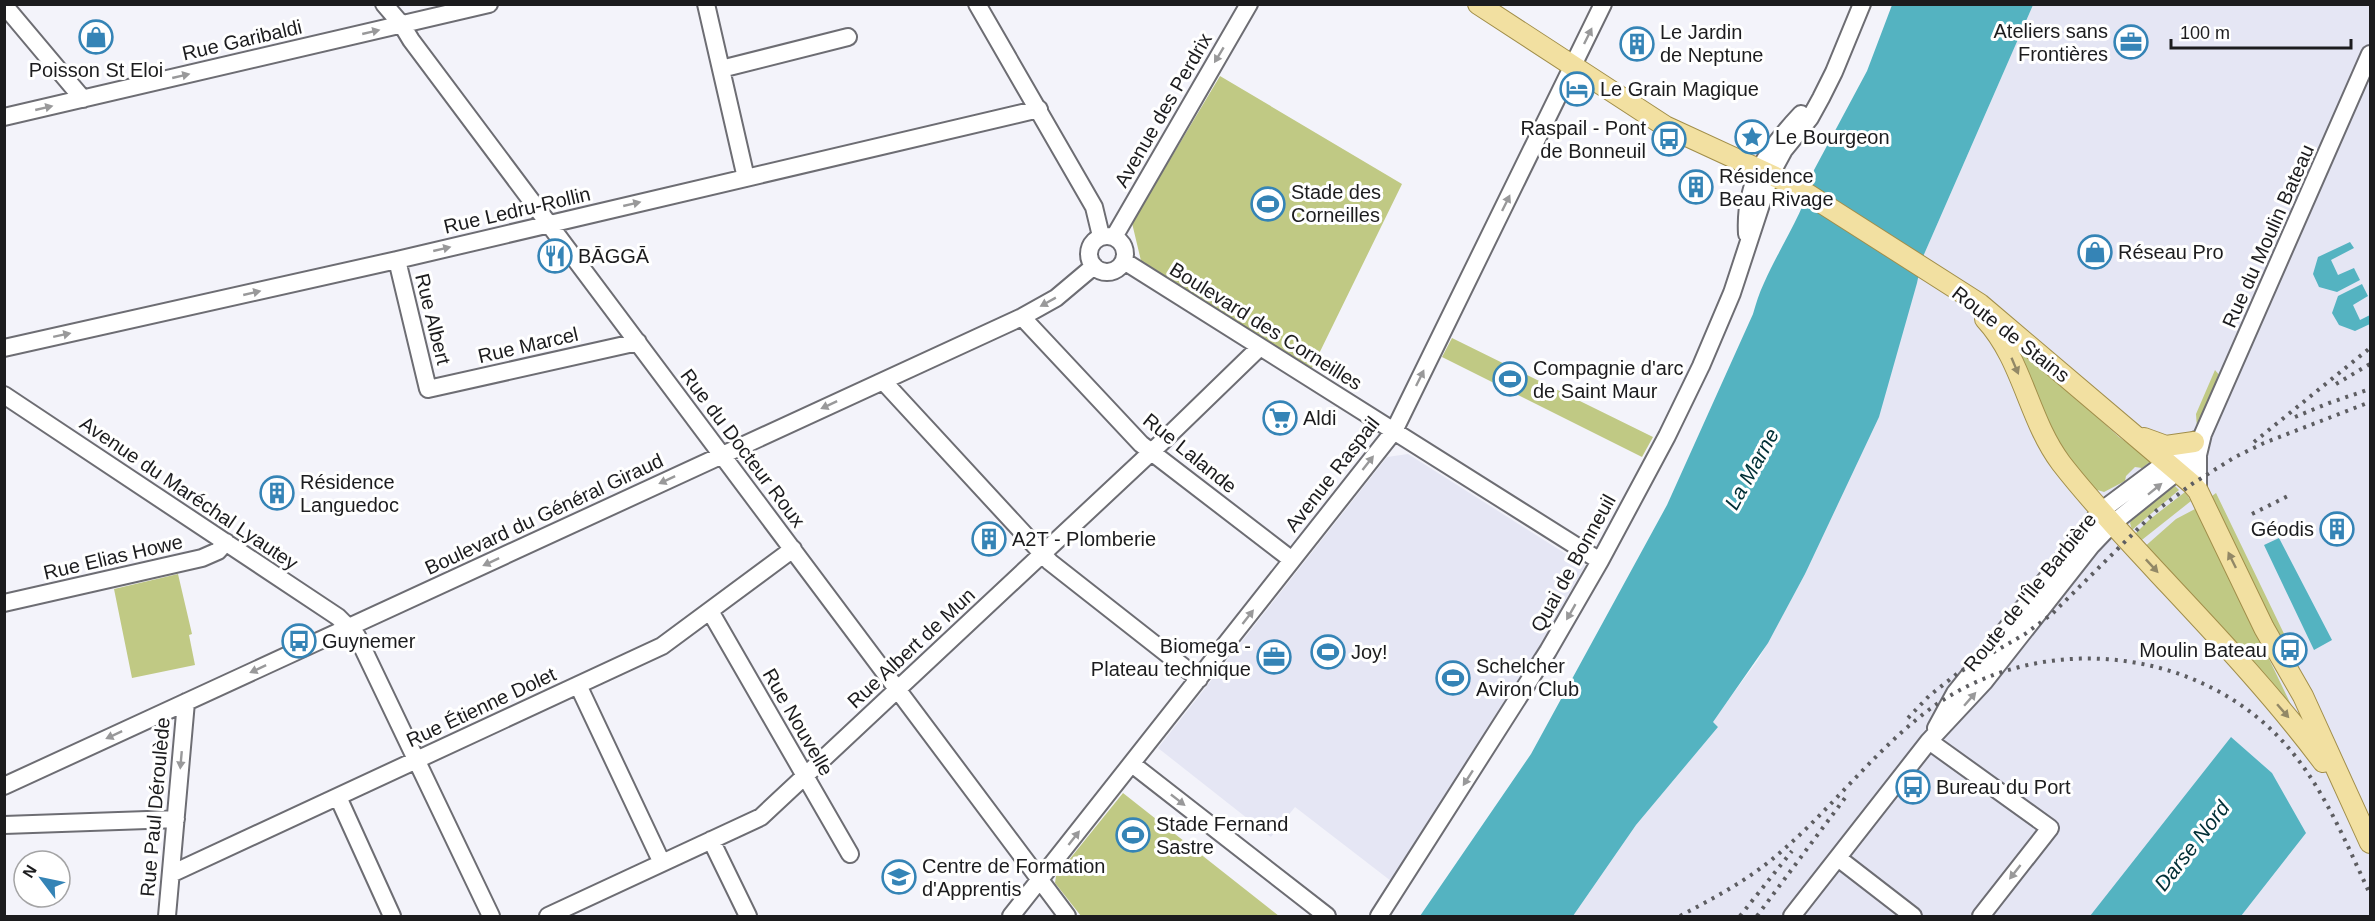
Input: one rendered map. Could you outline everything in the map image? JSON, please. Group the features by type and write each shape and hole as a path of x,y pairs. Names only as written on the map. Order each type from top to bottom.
{"main road":[{"path":"1478,4 1665,126 1796,186 1936,276"},
{"name":"Route de Stains","path":"1936,276 1980,304 2136,435 2198,491 2264,628 2303,696 2370,843"},
{"name":"Route de Stains","path":"1936,276 1976,309 2001,337 2047,443 2063,465 2106,517 2210,628 2286,714 2343,788"},
{"path":"2136,435 2166,446 2198,444"}],"street":[{"name":"Rue du Docteur Roux","path":"384,4 402,25 720,455 1067,916"},
{"name":"Rue Garibaldi","path":"4,117 489,4"},
{"path":"706,4 746,178"},
{"path":"977,4 1039,109 1094,207 1108,237"},
{"name":"Avenue des Perdrix","path":"1108,237 1249,4"},
{"name":"Avenue Raspail","path":"1011,916 1394,431 1603,4"},
{"name":"Quai de Bonneuil","path":"1378,916 1514,707 1600,561 1667,436 1701,366 1738,277 1766,171 1810,118 1834,72 1862,4"},
{"path":"4,6 83,99"},
{"path":"721,69 848,37"},
{"name":"Rue du Moulin Bateau","path":"2198,444 2370,54"},
{"name":"Rue Ledru-Rollin","path":"4,348 397,260 1039,109"},
{"path":"1108,237 1119,240 1125,250 1124,261 1116,270 1110,272 1099,270 1094,266 1089,249 1092,244 1108,237"},
{"name":"Rue Albert","path":"397,260 428,389"},
{"name":"Boulevard des Corneilles","path":"1124,261 1600,561"},
{"name":"Boulevard du Général Giraud","path":"4,786 1022,317 1056,298 1094,266"},
{"name":"Rue Lalande","path":"1022,317 1141,444 1292,560"},
{"name":"Rue Marcel","path":"428,389 638,342"},
{"name":"Rue Albert de Mun","path":"548,916 761,817 1260,347"},
{"path":"883,381 1050,562 1198,679"},
{"name":"Avenue du Maréchal Lyautey","path":"4,394 338,617 349,627 357,636 491,916"},
{"path":"2198,444 2198,491"},
{"name":"Route de l'Île Barbière","path":"1792,916 1929,741 1955,693 2106,517 2172,467 2198,444"},
{"name":"Rue Elias Howe","path":"4,603 202,558 218,551 226,542"},
{"name":"Rue Étienne Dolet","path":"171,874 662,646 793,549"},
{"name":"Rue Nouvelle","path":"710,611 850,854"},
{"path":"578,685 662,864"},
{"name":"Rue Paul Déroulède","path":"166,916 186,702"},
{"path":"1929,741 2050,828 1981,916"},
{"path":"1132,764 1327,916"},
{"path":"338,796 392,916"},
{"path":"4,825 176,819"},
{"path":"711,840 748,916"},
{"path":"1838,858 1913,916"}],"shaded area":[{"path":"2033,5 2370,5 2370,916 1573,916 1636,825 1718,727 1712,722 1758,660 1805,574 1922,259"},
{"path":"1408,454 1585,566 1523,675 1391,881 1295,807 1271,837 1158,748 1387,457"}],"green space":[{"name":"Stade des Corneilles","path":"1220,76 1402,184 1312,368 1142,265 1132,223"},
{"name":"Compagnie d'arc de Saint Maur","path":"1452,338 1653,437 1642,457 1442,357"},
{"path":"2012,340 2119,437 2149,458 2150,462 2142,468 2135,467 2126,476 2125,481 2104,492 2091,488 2052,437"},
{"path":"2215,370 2221,377 2197,428 2196,414"},
{"path":"2175,486 2179,490 2132,530 2130,523 2134,516"},
{"path":"2185,492 2191,501 2138,543 2132,537 2149,520"},
{"path":"2216,493 2288,642 2283,644 2212,496"},
{"path":"2195,509 2295,713 2142,549 2176,519"},
{"path":"178,574 192,634 189,635 195,665 132,678 114,589"},
{"name":"Stade Fernand Sastre","path":"1123,793 1279,916 1081,916 1055,883 1056,876"}],"water":[{"name":"La Marne","path":"1892,5 2033,5 1922,259 1879,417 1805,574 1768,643 1713,722 1718,727 1636,825 1573,916 1420,916 1531,754 1667,505 1753,314 1770,269 1799,214 1814,170 1867,71"},
{"path":"2350,242 2354,248 2331,260 2338,275 2354,268 2360,280 2337,292 2319,287 2313,274 2318,257"},
{"path":"2362,284 2368,296 2353,305 2360,320 2370,315 2370,324 2355,331 2339,325 2332,313 2338,296"},
{"path":"2279,538 2332,640 2314,650 2264,545"},
{"name":"Darse Nord","path":"2231,737 2272,773 2306,833 2241,916 2090,916"}],"railway":[{"path":"2254,442 2370,348"},
{"path":"2336,384 2370,364"},
{"path":"2295,417 2370,389"},
{"path":"1908,718 1929,696 1958,673 2025,634 2052,614 2157,510 2192,484 2235,457 2264,443 2370,402"},
{"path":"2252,514 2292,494"},
{"path":"1680,916 1707,902 1771,860 1802,833 1891,742 1930,709 1972,684 2018,667 2066,659 2115,660 2163,669 2208,686 2250,712 2286,745 2312,779 2333,816 2370,894"},
{"path":"1757,916 1845,798"},
{"path":"1740,916 1792,851"}],"place":[{"name":"Poisson St Eloi","path":"96,37"},
{"name":"Ateliers sans Frontières","path":"2131,42"},
{"name":"Le Jardin de Neptune","path":"1637,44"},
{"name":"Le Grain Magique","path":"1577,89"},
{"name":"Le Bourgeon","path":"1752,137"},
{"name":"Raspail - Pont de Bonneuil","path":"1669,139"},
{"name":"Résidence Beau Rivage","path":"1696,187"},
{"name":"Stade des Corneilles","path":"1268,204"},
{"name":"Réseau Pro","path":"2095,252"},
{"name":"BĀGGĀ","path":"555,256"},
{"name":"Compagnie d'arc de Saint Maur","path":"1510,379"},
{"name":"Aldi","path":"1280,418"},
{"name":"Résidence Languedoc","path":"277,493"},
{"name":"Géodis","path":"2337,529"},
{"name":"A2T - Plomberie","path":"989,539"},
{"name":"Guynemer","path":"299,641"},
{"name":"Moulin Bateau","path":"2290,650"},
{"name":"Joy!","path":"1328,652"},
{"name":"Biomega - Plateau technique","path":"1274,657"},
{"name":"Schelcher Aviron Club","path":"1453,678"},
{"name":"Bureau du Port","path":"1913,787"},
{"name":"Stade Fernand Sastre","path":"1133,835"},
{"name":"Centre de Formation d'Apprentis","path":"899,877"}]}
